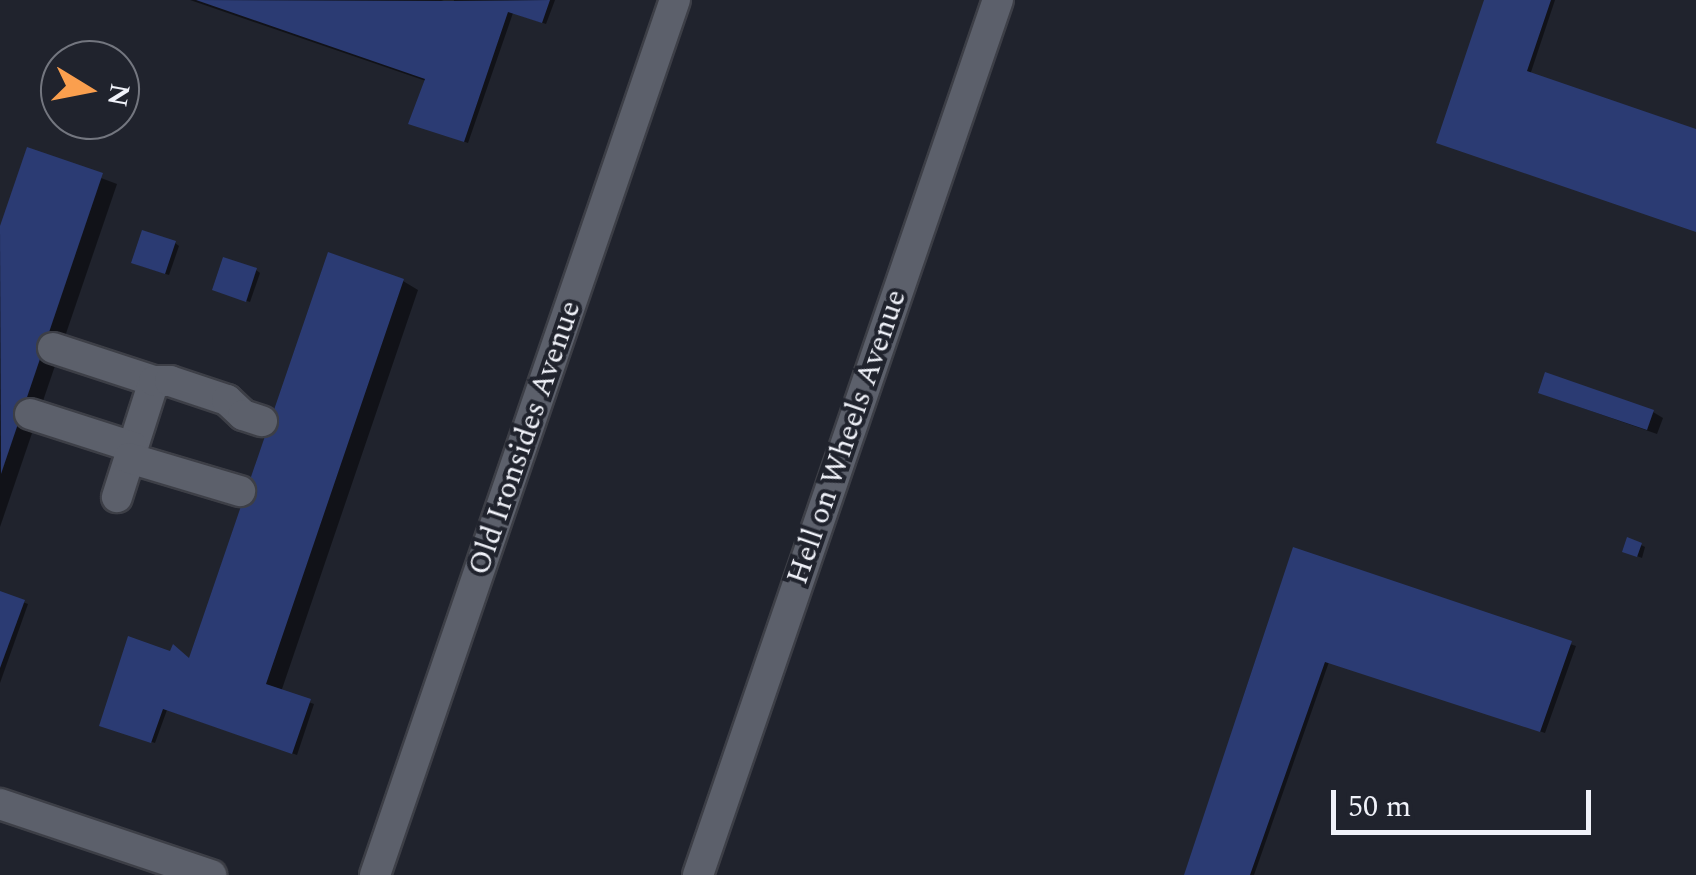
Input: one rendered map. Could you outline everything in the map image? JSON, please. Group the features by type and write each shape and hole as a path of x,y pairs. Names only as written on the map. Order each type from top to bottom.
{"street":[{"name":"Old Ironsides Avenue","path":"375,875 674,0"},
{"name":"Hell on Wheels Avenue","path":"698,875 998,0"},
{"path":"53,348 154,382 170,382 227,400 243,415 262,420"},
{"path":"117,498 154,382"},
{"path":"30,414 240,492"},
{"path":"0,804 212,875"}],"building":[{"path":"196,0 550,0 542,23 508,12 464,142 408,124 425,79"},
{"path":"1484,0 1551,0 1527,71 1696,129 1696,232 1436,143"},
{"path":"27,147 103,173 1,474 0,226"},
{"path":"142,230 176,241 165,274 131,263"},
{"path":"328,252 404,279 266,684 311,699 292,754 163,709 151,743 99,726 128,636 170,651 173,644 189,658"},
{"path":"223,257 257,268 246,302 212,290"},
{"path":"1545,372 1654,410 1647,430 1538,393"},
{"path":"1627,537 1642,543 1637,557 1622,552"},
{"path":"1293,547 1572,641 1540,732 1325,662 1250,875 1184,875"},
{"path":"0,591 25,600 0,668"}]}
